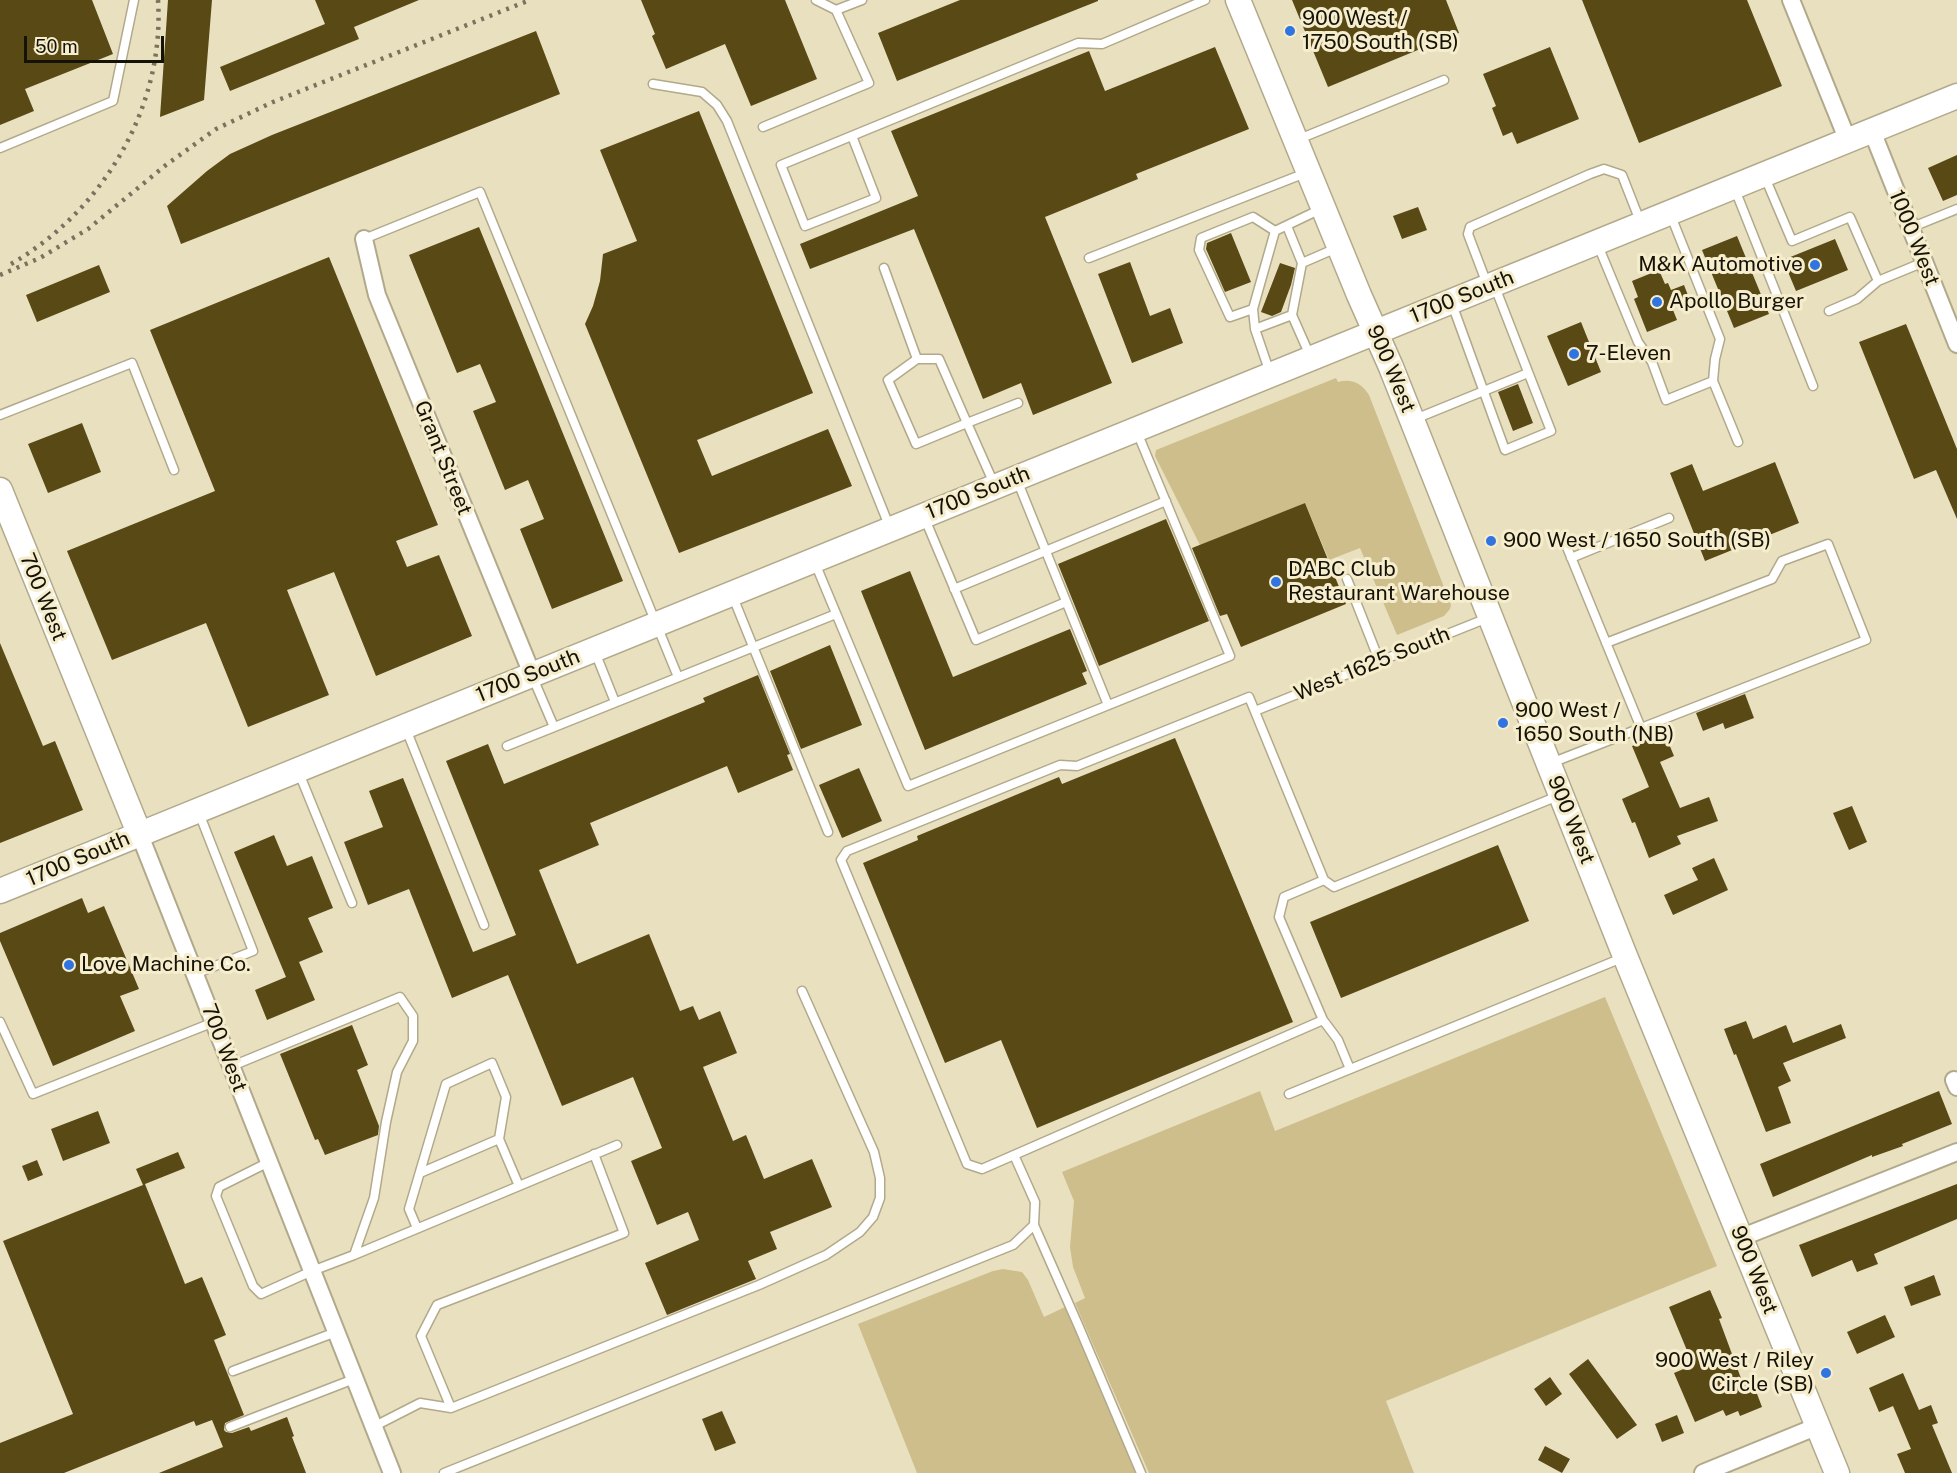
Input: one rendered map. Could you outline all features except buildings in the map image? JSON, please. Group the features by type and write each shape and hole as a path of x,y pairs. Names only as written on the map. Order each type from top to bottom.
{"street":[{"name":"900 West","path":"1238,0 1412,420 1625,956 1837,1473"},
{"path":"1791,0 1848,141"},
{"name":"1700 South","path":"0,891 1957,96"},
{"name":"1000 West","path":"1872,131 1957,344"},
{"name":"Grant Street","path":"364,238 377,295 532,674"},
{"name":"700 West","path":"0,490 139,833 392,1473"},
{"path":"1740,1238 1957,1152"},
{"path":"1702,1473 1818,1426"}],"lane":[{"path":"0,148 113,101 134,0"},
{"path":"763,127 869,83 836,10 816,0"},
{"path":"836,10 862,0"},
{"path":"852,136 876,198 805,226 781,165 1078,43 1102,44 1205,0"},
{"path":"1295,140 1444,80"},
{"path":"653,84 702,92 717,105 726,122 890,529"},
{"path":"1451,302 1506,450 1551,432 1468,234 1470,227 1604,169 1622,175 1642,224"},
{"path":"1089,258 1308,172"},
{"path":"1764,175 1792,241 1850,217 1878,281"},
{"path":"1734,187 1813,386"},
{"path":"364,238 480,192 678,677"},
{"path":"1275,231 1323,208"},
{"path":"1910,228 1957,209"},
{"path":"1670,213 1720,339 1713,381 1738,442"},
{"path":"1253,309 1230,317 1199,250 1201,238 1253,217 1275,231"},
{"path":"1287,226 1302,262 1292,315 1311,358"},
{"path":"1270,375 1255,329 1253,309 1275,231"},
{"path":"1597,243 1638,342 1652,362 1666,400 1713,381"},
{"path":"1302,262 1339,247"},
{"path":"1830,311 1857,298 1878,281 1924,262"},
{"path":"884,268 917,359"},
{"path":"1255,329 1292,315"},
{"path":"1018,403 967,423 916,444 888,380 917,359 939,359 967,423 1006,482 1045,551 1108,705"},
{"path":"0,415 132,363 174,470"},
{"path":"1412,420 1528,373"},
{"path":"813,560 908,786 1230,656 1136,429"},
{"path":"954,589 1166,501"},
{"path":"923,516 976,640 1066,602"},
{"path":"1571,558 1669,518"},
{"path":"1564,540 1641,728"},
{"path":"1549,764 1866,640 1828,544 1782,561 1772,579 1606,643"},
{"path":"1347,579 1379,660"},
{"path":"732,593 828,832"},
{"path":"507,746 836,614"},
{"name":"West 1625 South","path":"1255,711 1490,616"},
{"path":"594,649 615,702"},
{"path":"532,674 554,727"},
{"path":"1323,1020 982,1168 967,1164 841,860 847,851 1060,765 1077,765 1249,697 1323,880 1334,888 1561,794"},
{"path":"404,726 484,925"},
{"path":"297,770 351,903"},
{"path":"195,974 253,951 198,810"},
{"path":"1323,880 1284,897 1279,917 1323,1020 1338,1040 1350,1069"},
{"path":"1289,1094 1625,956"},
{"path":"374,1427 420,1403 451,1408 800,1268 826,1255 860,1232 873,1216 880,1198 880,1178 876,1160 802,991"},
{"path":"231,1066 400,997 413,1016 413,1041 397,1072 386,1122 374,1198 354,1254"},
{"path":"0,1022 33,1094 214,1022"},
{"path":"417,1228 409,1209 446,1084 492,1063 506,1096 500,1139 519,1186"},
{"path":"420,1173 500,1139"},
{"path":"269,1162 219,1187 216,1196 253,1286 261,1294 312,1270 616,1145"},
{"path":"451,1408 421,1336 437,1305 624,1233 594,1154"},
{"path":"1014,1155 1035,1202 1034,1225 1141,1473"},
{"path":"444,1473 1013,1245 1034,1225"},
{"path":"233,1371 336,1332"},
{"path":"230,1427 354,1379"}],"shaded area":[{"path":"1336,378 1338,382 1356,382 1369,395 1451,605 1444,616 1397,635 1360,548 1329,560 1305,503 1200,545 1155,456 1156,450"},
{"path":"1605,997 1717,1266 1386,1401 1414,1473 1149,1473 1075,1303 1085,1298 1073,1267 1070,1247 1074,1201 1062,1172 1260,1091 1275,1131"},
{"path":"1003,1269 1022,1272 1028,1280 1044,1317 1065,1307 1136,1473 917,1473 858,1324"}],"railway":[{"path":"11,264 44,242 74,215 100,185 122,152 139,117 151,79 157,40 158,0"},
{"path":"0,275 40,258 88,229 166,165 216,129 273,102 530,0"}],"place":[{"name":"900 West / 1750 South (SB)","path":"1290,31"},
{"name":"M&K Automotive","path":"1815,265"},
{"name":"Apollo Burger","path":"1657,302"},
{"name":"7-Eleven","path":"1574,354"},
{"name":"900 West / 1650 South (SB)","path":"1491,541"},
{"name":"DABC Club Restaurant Warehouse","path":"1276,582"},
{"name":"900 West / 1650 South (NB)","path":"1503,723"},
{"name":"Love Machine Co.","path":"69,965"},
{"name":"900 West / Riley Circle (SB)","path":"1826,1373"}]}
